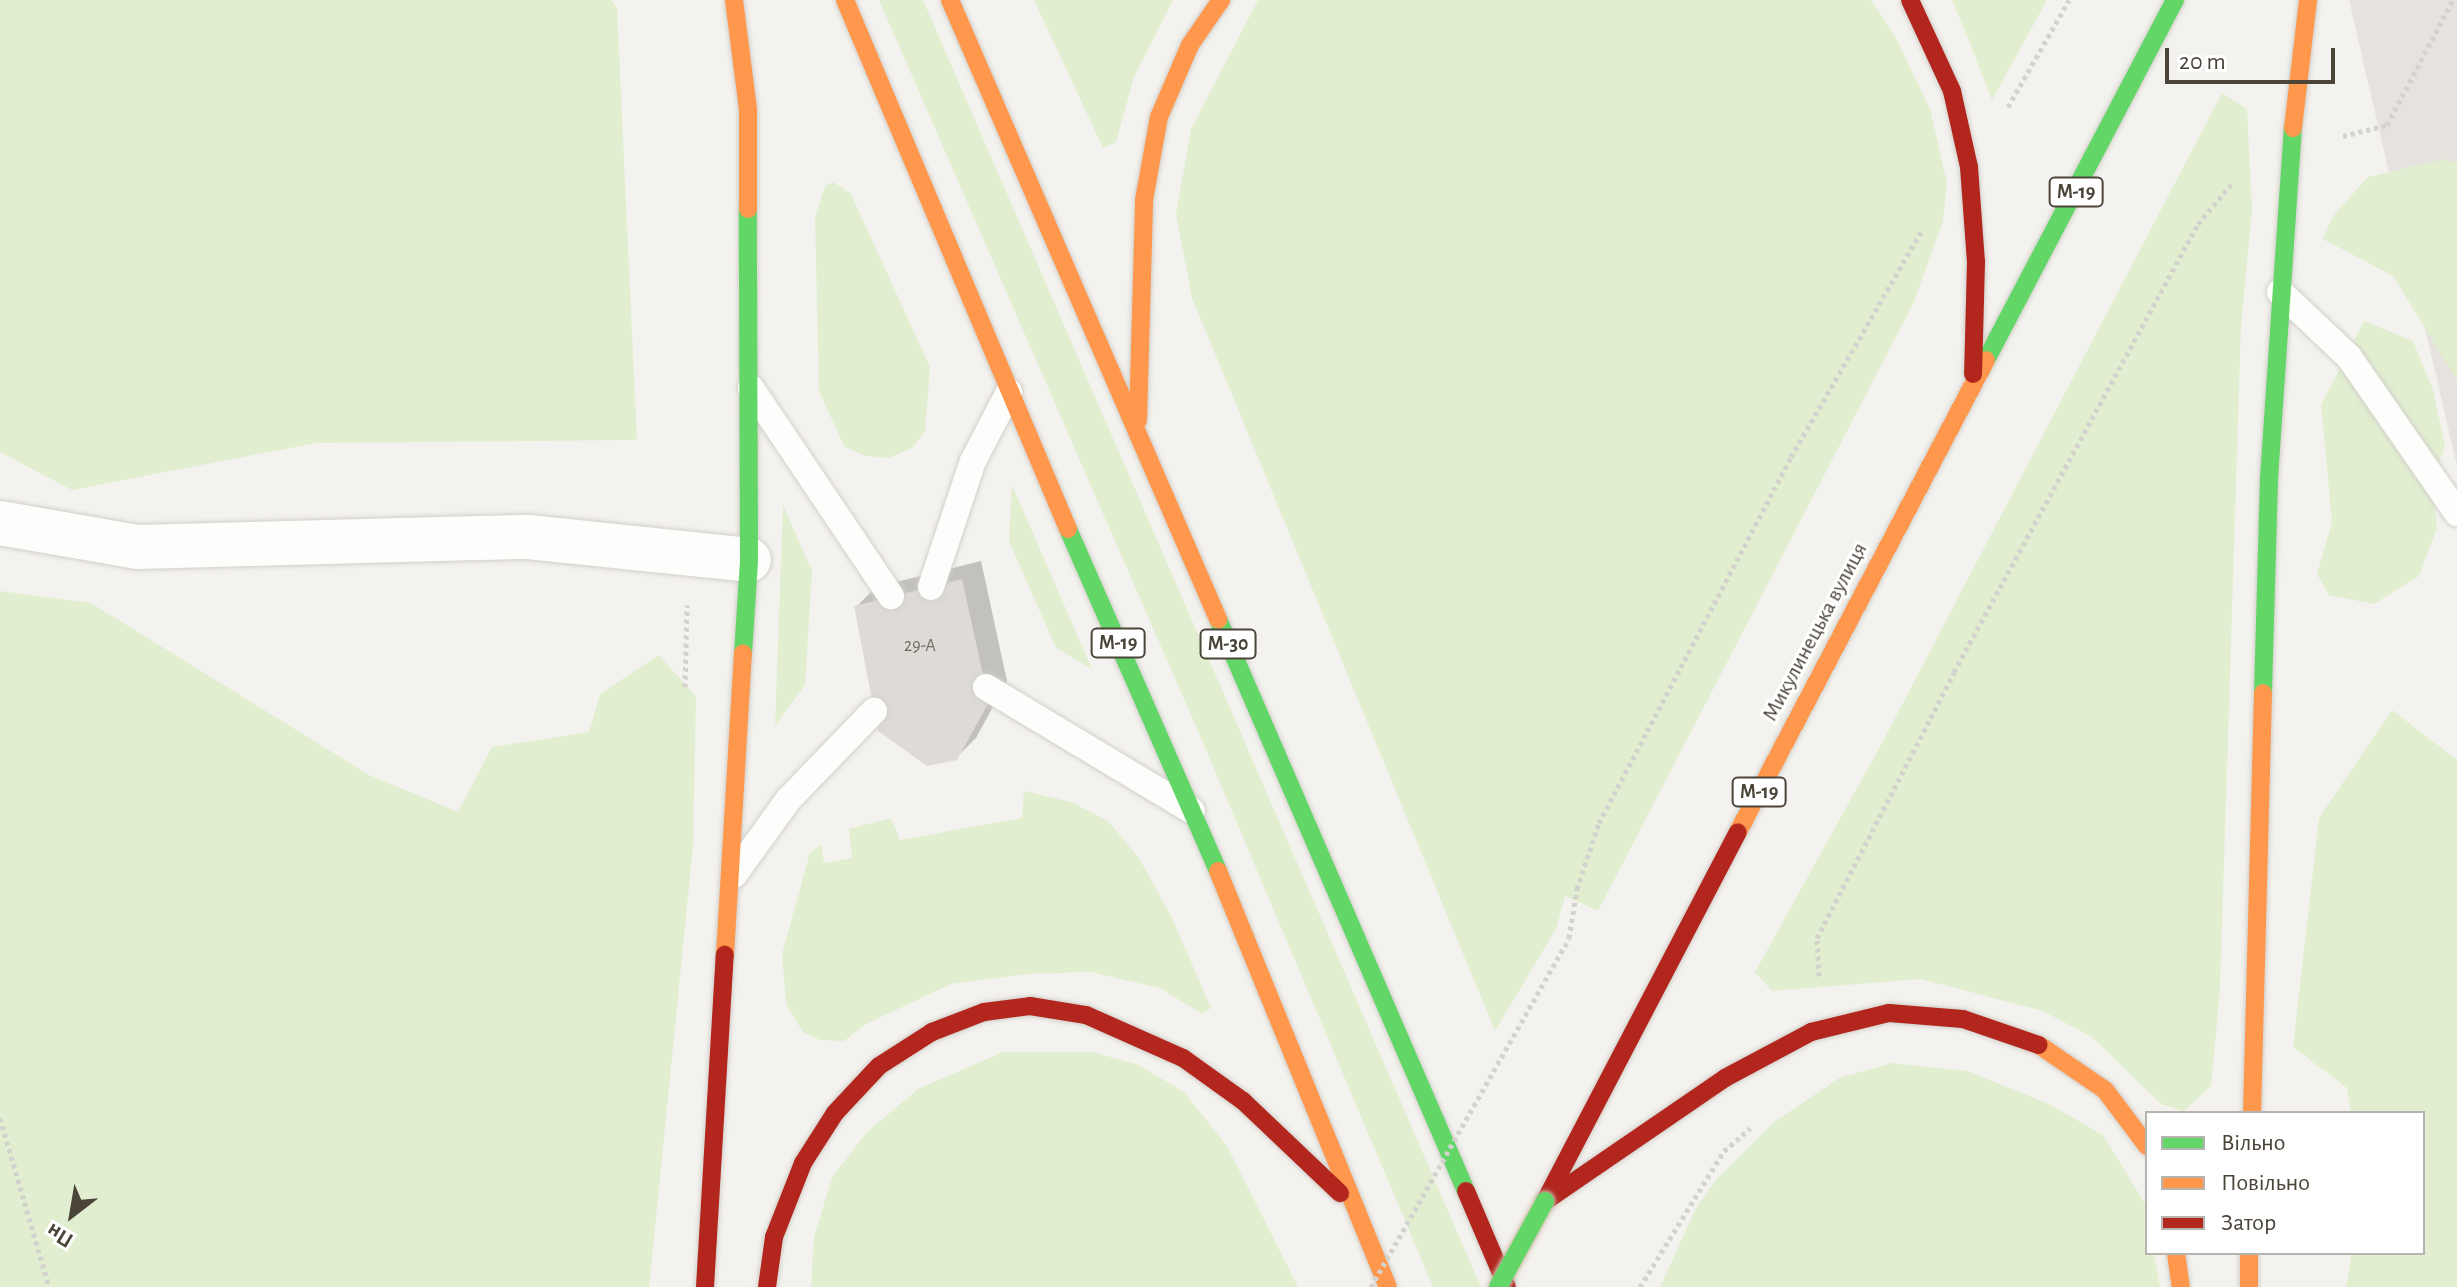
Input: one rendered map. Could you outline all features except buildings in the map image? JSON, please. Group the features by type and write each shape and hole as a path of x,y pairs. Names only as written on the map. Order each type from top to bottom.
{"highway":[{"path":"705,1287 749,560 748,110 734,0"},
{"name":"М-19","path":"845,0 1009,392 1194,812 1351,1203 1388,1287"},
{"name":"М-30","path":"950,0 1507,1287"},
{"path":"1138,435 1144,200 1159,117 1190,45 1221,0"},
{"path":"1910,0 1952,91 1966,153 1976,262 1973,382"},
{"name":"Микулинецька вулиця","path":"1498,1287 2175,0"},
{"path":"2252,1111 2269,478 2285,193 2308,0"},
{"path":"767,1287 774,1237 785,1207 803,1163 835,1113 879,1066 932,1032 984,1012 1030,1006 1086,1015 1183,1058 1243,1101 1351,1203"},
{"path":"1545,1201 1725,1078 1811,1032 1889,1013 1963,1019 2029,1038 2105,1090 2145,1143"},
{"path":"2176,1255 2181,1287"},
{"path":"2249,1255 2249,1287"}],"street":[{"path":"0,523 137,547 528,537 749,560"}],"lane":[{"path":"2280,292 2349,357 2457,513"},
{"path":"749,385 891,596"},
{"path":"931,587 973,461 1009,392"},
{"path":"986,687 1194,812"},
{"path":"732,878 788,800 874,711"}],"path":[{"path":"1966,153 2004,114 2069,0"},
{"path":"2337,138 2387,125 2453,0"},
{"path":"1811,1032 1819,979 1817,938 1954,672 2198,224 2231,182 2285,193"},
{"path":"1371,1287 1569,938 1577,889 1599,823 1791,457 1923,228"},
{"path":"0,1118 49,1287"},
{"path":"1640,1287 1724,1151 1757,1122"}],"shaded area":[{"path":"2349,0 2457,0 2457,466"}],"green space":[{"path":"0,0 611,0 617,8 637,440 316,443 72,490 0,452"},
{"path":"879,0 923,0 1481,1287 1433,1287 1204,745"},
{"path":"1034,0 1173,0 1134,77 1116,142 1103,148"},
{"path":"1258,0 1871,0 1895,36 1930,109 1947,183 1943,221 1914,302 1598,911 1565,896 1556,929 1495,1031 1192,298 1176,214 1191,129"},
{"path":"1952,0 2047,0 1992,100 1969,41"},
{"path":"2222,93 2247,109 2252,209 2241,327 2220,989 2211,1086 2184,1111 2161,1104 2092,1037 2043,1011 1921,979 1772,991 1755,972 1882,743"},
{"path":"2445,159 2457,163 2457,380 2393,276 2323,239 2333,216 2368,177"},
{"path":"833,182 851,194 930,367 925,431 912,448 889,458 865,456 844,446 819,391 815,217 825,186"},
{"path":"2364,321 2413,341 2433,390 2445,446 2432,482 2437,528 2419,576 2374,604 2329,595 2317,574 2332,522 2321,405"},
{"path":"1012,485 1092,669 1056,648 1009,541"},
{"path":"783,505 812,571 805,685 775,726"},
{"path":"0,591 91,603 369,775 458,812 492,747 589,732 600,694 659,655 696,697 693,846 649,1287 0,1287"},
{"path":"2392,710 2457,760 2457,1287 2346,1287 2352,1255 2425,1255 2425,1111 2351,1111 2347,1088 2293,1047 2319,818"},
{"path":"1024,791 1071,802 1108,821 1139,858 1172,918 1211,1008 1202,1014 1160,988 1090,972 1027,974 951,984 866,1024 844,1041 820,1040 803,1032 786,1004 782,954 810,853 821,844 824,863 852,858 849,829 891,818 900,840 1022,818"},
{"path":"1003,1052 1093,1052 1139,1065 1184,1092 1227,1146 1298,1287 811,1287 814,1237 832,1178 867,1132 918,1089"},
{"path":"1892,1063 1967,1071 2049,1104 2103,1135 2145,1204 2145,1255 2154,1255 2160,1287 1660,1287 1696,1208 1716,1180 1773,1123 1839,1078"}],"traffic: fast":[{"path":"1986,360 2175,0"},
{"path":"2263,693 2269,478 2293,128"},
{"path":"743,654 749,560 748,209"},
{"path":"1068,529 1218,871"},
{"path":"1218,619 1466,1191"},
{"path":"1498,1287 1545,1201"}],"traffic: slow":[{"path":"734,0 748,110 748,209"},
{"path":"845,0 1068,529"},
{"path":"950,0 1218,619"},
{"path":"1138,420 1144,200 1159,117 1190,45 1221,0"},
{"path":"2293,128 2308,0"},
{"path":"1738,832 1986,360"},
{"path":"725,955 743,654"},
{"path":"2252,1111 2263,693"},
{"path":"1218,871 1388,1287"},
{"path":"2039,1045 2105,1090 2145,1143"},
{"path":"2176,1255 2181,1287"},
{"path":"2249,1255 2249,1287"}],"traffic: jam":[{"path":"1910,0 1952,91 1969,167 1976,262 1973,374"},
{"path":"1545,1201 1738,832"},
{"path":"705,1287 725,955"},
{"path":"767,1287 774,1237 803,1163 835,1113 879,1066 932,1032 984,1012 1030,1006 1086,1015 1183,1058 1243,1101 1340,1193"},
{"path":"1547,1200 1725,1078 1811,1032 1889,1013 1963,1019 2039,1045"},
{"path":"1466,1191 1507,1287"}]}
